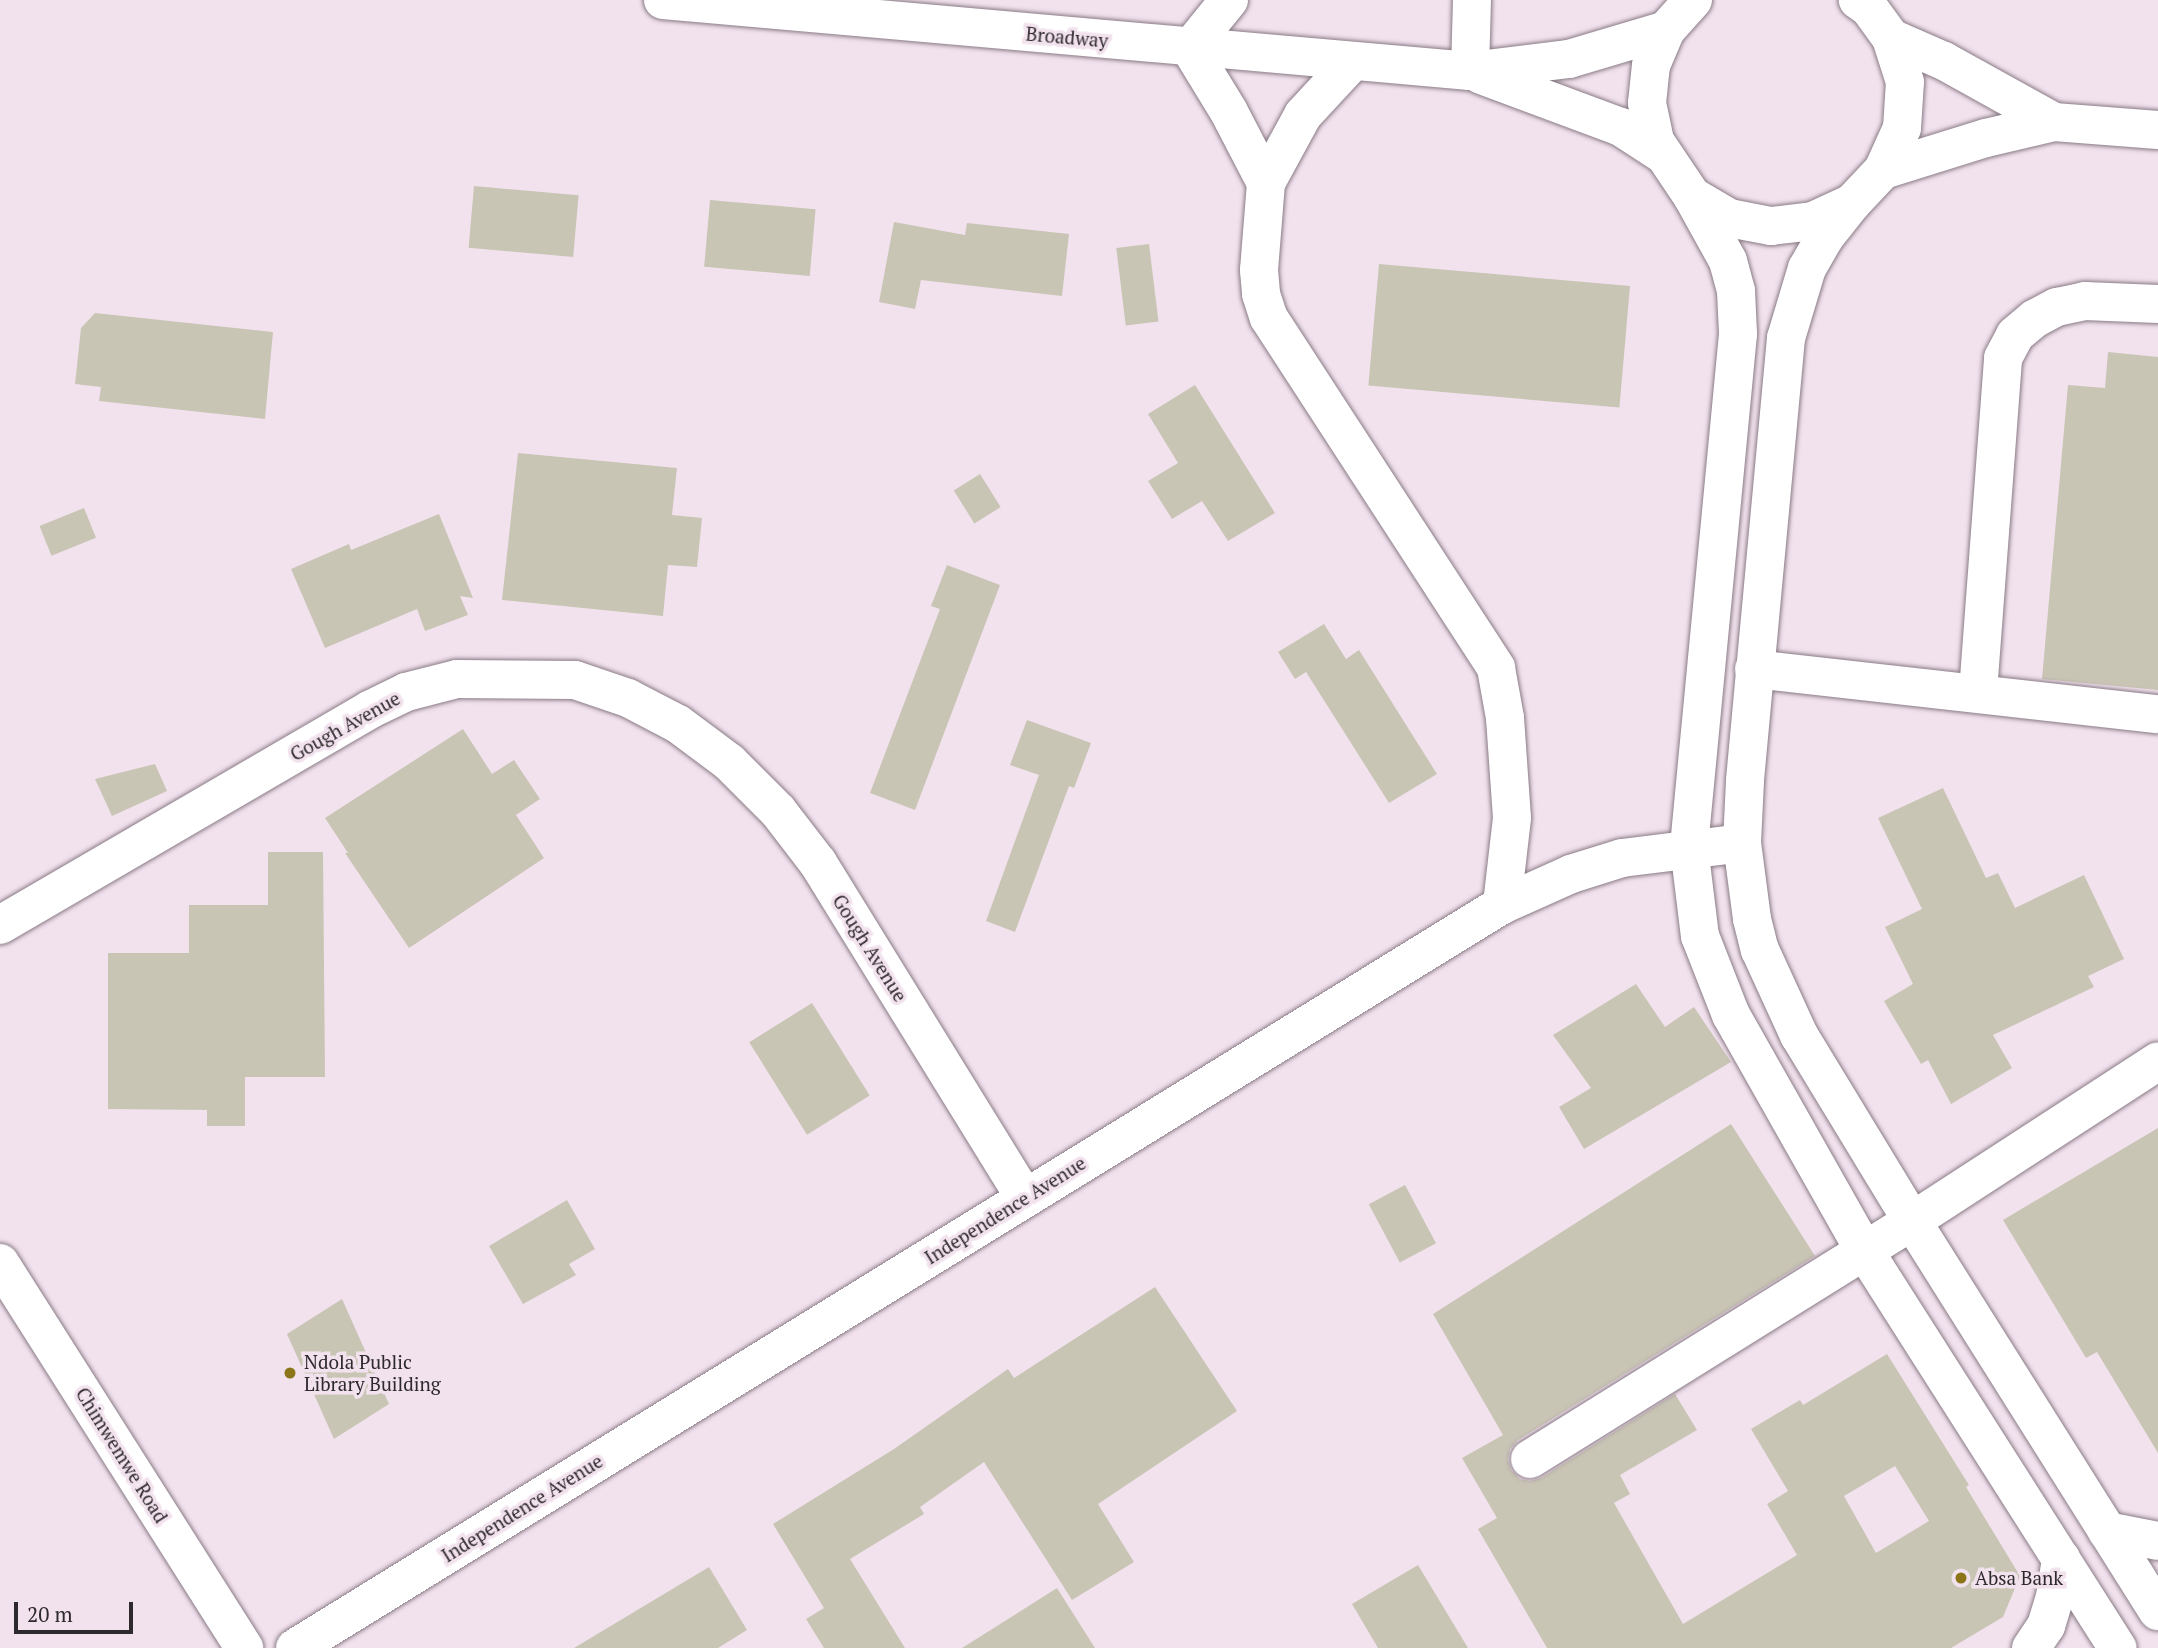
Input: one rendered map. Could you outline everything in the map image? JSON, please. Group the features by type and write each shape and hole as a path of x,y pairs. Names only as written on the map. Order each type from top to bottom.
{"main road":[{"name":"Broadway","path":"663,0 1470,71"},
{"path":"1229,0 1190,48 1230,112 1266,183"},
{"path":"1470,71 1472,0"},
{"path":"1693,0 1666,30 1651,65 1647,103 1655,141 1692,196 1728,261 1736,292 1738,334 1689,848 1694,907 1708,964 1755,1060 1864,1250 2118,1648"},
{"path":"1864,3 1891,38 1905,82 1902,128 1883,170 1825,237 1807,268 1795,300 1786,338 1754,669 1742,843 1752,919 1777,991 1799,1035 1912,1221 2158,1611"},
{"path":"1470,71 1569,59 1666,30"},
{"path":"1891,38 1944,61 2054,122"},
{"path":"1352,62 1303,115 1266,183 1259,270 1261,294 1269,317 1496,668 1505,718 1512,818 1502,905"},
{"path":"1470,71 1621,127 1664,155"},
{"path":"1883,170 1986,138 2054,122 2158,130"},
{"path":"1692,196 1729,218 1771,226 1813,222 1852,203"},
{"path":"1978,692 2003,358 2015,335 2034,319 2057,307 2085,301 2158,303"},
{"path":"1754,669 2158,714"},
{"name":"Gough Avenue","path":"0,925 369,710 406,692 457,679 575,680 628,698 678,724 729,762 778,811 818,863 1025,1198"},
{"name":"Independence Avenue","path":"295,1648 1502,905 1571,874 1622,858 1742,843"},
{"path":"1530,1459 1912,1221 2158,1061"},
{"name":"Chimwemwe Road","path":"0,1263 244,1648"},
{"path":"2107,1531 2158,1541"},
{"path":"2031,1648 2046,1626 2055,1597 2061,1558"}],"building":[{"path":"474,186 579,195 573,257 469,248"},
{"path":"710,200 816,209 810,276 704,267"},
{"path":"894,222 965,235 967,223 1069,234 1062,296 921,280 915,309 879,302"},
{"path":"1149,244 1159,321 1126,325 1116,248"},
{"path":"1379,264 1630,286 1619,407 1368,386"},
{"path":"95,313 273,332 265,419 99,401 101,387 75,384 81,328"},
{"path":"2108,352 2158,357 2158,690 2042,679 2068,385 2105,388"},
{"path":"1195,385 1275,513 1228,541 1202,501 1172,519 1148,481 1178,463 1148,414"},
{"path":"518,453 677,468 672,515 702,518 697,567 668,565 663,616 502,600"},
{"path":"980,474 1001,507 974,524 954,490"},
{"path":"84,508 96,538 51,556 39,526"},
{"path":"439,514 473,598 460,596 468,615 425,631 417,609 325,648 291,569 349,544 351,550"},
{"path":"947,565 1000,585 915,810 870,793 940,609 931,606"},
{"path":"1324,624 1346,659 1359,650 1437,774 1389,803 1306,672 1295,679 1278,652"},
{"path":"1027,720 1091,743 1074,788 1069,786 1015,932 986,921 1039,775 1010,765"},
{"path":"463,729 492,774 514,760 540,799 516,815 544,858 409,948 345,853 348,853 325,818"},
{"path":"155,764 167,791 112,816 95,779"},
{"path":"1943,788 1986,878 1998,873 2015,908 2084,875 2124,959 2088,976 2094,987 1993,1035 2012,1068 1951,1104 1928,1060 1921,1064 1884,1001 1913,984 1885,927 1922,909 1878,818"},
{"path":"268,852 323,852 325,1077 245,1077 245,1126 207,1126 207,1110 108,1109 108,953 189,953 189,905 268,905"},
{"path":"1636,984 1665,1027 1694,1007 1731,1062 1584,1149 1559,1107 1591,1088 1553,1035"},
{"path":"812,1003 870,1095 807,1135 749,1042"},
{"path":"1731,1124 1815,1256 1518,1440 1510,1449 1508,1459 1511,1470 1520,1479 1530,1481 1541,1478 1675,1394 1697,1430 1620,1475 1630,1494 1614,1503 1683,1624 1797,1555 1767,1504 1788,1491 1751,1429 1800,1400 1803,1405 1887,1354 1969,1485 1966,1487 2020,1576 2003,1617 1951,1648 1547,1648 1478,1529 1497,1518 1462,1458 1503,1435 1433,1314","holes":["1895,1466 1929,1521 1876,1553 1844,1496"]},
{"path":"2158,1128 2158,1453 2097,1352 2086,1358 2003,1220"},
{"path":"1405,1185 1436,1243 1400,1263 1369,1204"},
{"path":"567,1200 595,1249 569,1264 576,1275 523,1304 489,1246"},
{"path":"1155,1287 1237,1411 1098,1504 1134,1562 1072,1600 984,1462 920,1507 924,1514 850,1559 905,1648 824,1648 806,1619 824,1608 773,1524 894,1449 1008,1369 1014,1378"},
{"path":"342,1299 389,1404 334,1439 287,1334"},
{"path":"1418,1565 1468,1648 1378,1648 1352,1604"},
{"path":"709,1567 747,1630 718,1648 574,1648"},
{"path":"1057,1588 1095,1648 962,1648"}],"place":[{"name":"Ndola Public Library Building","path":"290,1373"},
{"name":"Absa Bank","path":"1961,1578"}]}
